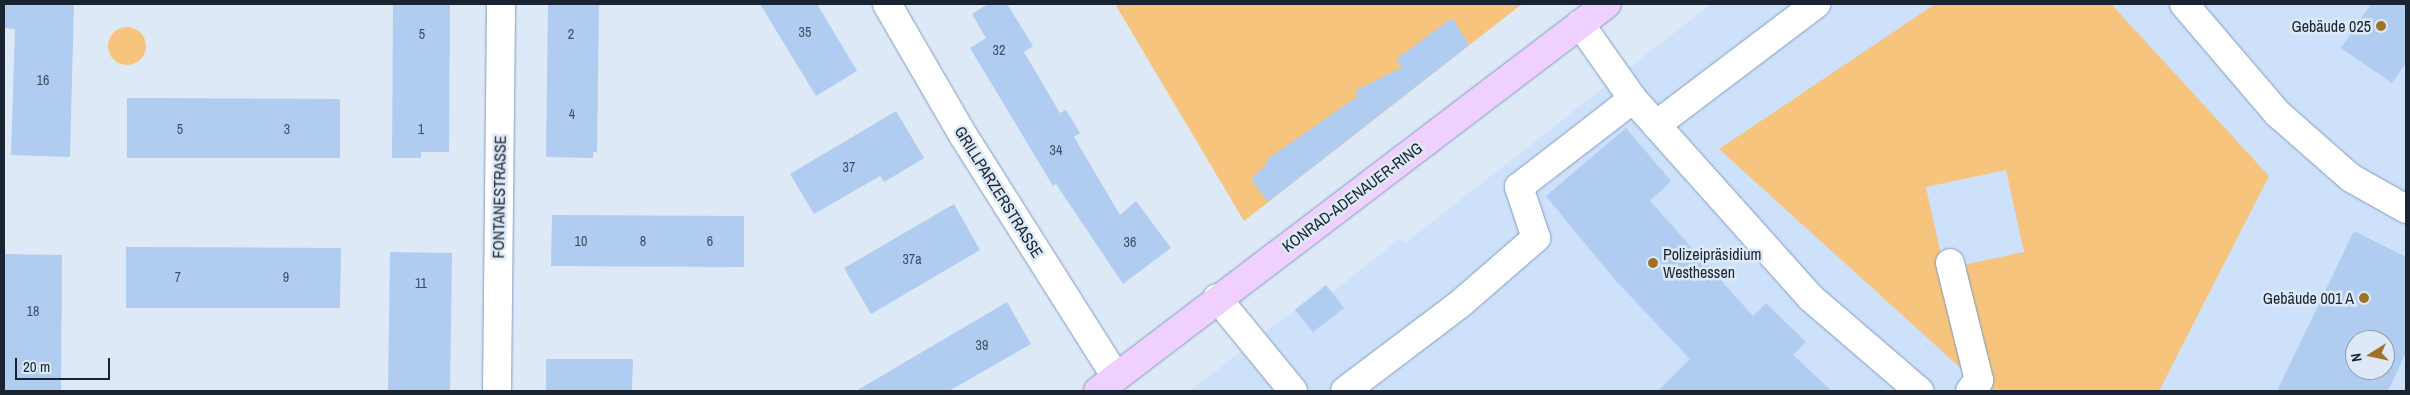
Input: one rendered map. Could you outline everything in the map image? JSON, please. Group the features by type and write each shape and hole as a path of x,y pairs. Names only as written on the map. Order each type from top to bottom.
{"main road":[{"name":"KONRAD-ADENAUER-RING","path":"1107,384 1217,298 1607,4"}],"street":[{"name":"FONTANESTRASSE","path":"497,391 501,4"},
{"name":"GRILLPARZERSTRASSE","path":"887,4 1107,384"},
{"path":"1656,125 1816,4"},
{"path":"2184,4 2277,113 2352,178 2406,209"},
{"path":"1580,24 1633,99 1811,298 1919,391"},
{"path":"1345,391 1460,304 1536,238 1519,187 1633,99"},
{"path":"1950,264 1979,380 1970,391"},
{"path":"1217,298 1293,391"}],"shaded area":[{"path":"1115,4 1522,4 1244,221"},
{"path":"1711,4 2406,4 2406,391 1190,391 1326,285 1332,292 1401,238 1405,243"},
{"path":"1935,4 2111,4 2269,176 2159,391 1986,391 1719,149","holes":["2006,170 2024,252 1944,269 1926,187"]},
{"path":"127,27 140,33 146,46 140,59 127,65 114,59 108,46 114,33"}],"building":[{"path":"4,4 74,4 70,157 11,155 15,29 4,28"},
{"path":"393,4 450,4 449,152 421,152 421,158 392,158"},
{"path":"548,4 599,4 597,152 593,152 593,158 546,157"},
{"path":"760,4 817,4 857,71 816,96"},
{"path":"988,4 1007,4 1033,46 1024,52 1060,113 1066,110 1080,133 1074,137 1120,215 1136,201 1171,248 1123,284 1056,184 1053,186 970,48 986,38 972,14"},
{"name":"Gebäude 025","path":"2371,4 2406,4 2406,63 2392,83 2341,48"},
{"path":"1452,18 1469,45 1268,202 1251,179 1268,163 1266,160 1358,96 1355,91 1402,67 1396,59"},
{"path":"127,98 340,99 340,158 127,158"},
{"path":"896,111 924,158 884,182 880,176 814,214 790,174"},
{"name":"Polizeipräsidium Westhessen","path":"1626,128 1671,181 1650,201 1753,316 1766,303 1806,342 1793,355 1832,391 1658,391 1690,359 1615,280 1546,196"},
{"path":"954,204 980,250 871,314 844,268"},
{"path":"552,215 744,216 744,267 551,266"},
{"name":"Gebäude 001 A","path":"2354,231 2406,257 2406,352 2395,376 2395,330 2345,330 2345,380 2393,380 2388,391 2277,391"},
{"path":"126,247 341,248 340,308 126,308"},
{"path":"390,252 452,253 450,391 388,391"},
{"path":"4,254 62,255 61,391 4,391"},
{"path":"1326,285 1344,308 1313,332 1295,310"},
{"path":"1007,302 1031,344 949,391 856,391"},
{"path":"546,359 633,359 632,391 546,391"}],"place":[{"name":"Gebäude 025","path":"2381,26"},
{"name":"Polizeipräsidium Westhessen","path":"1653,263"},
{"name":"Gebäude 001 A","path":"2364,298"}]}
